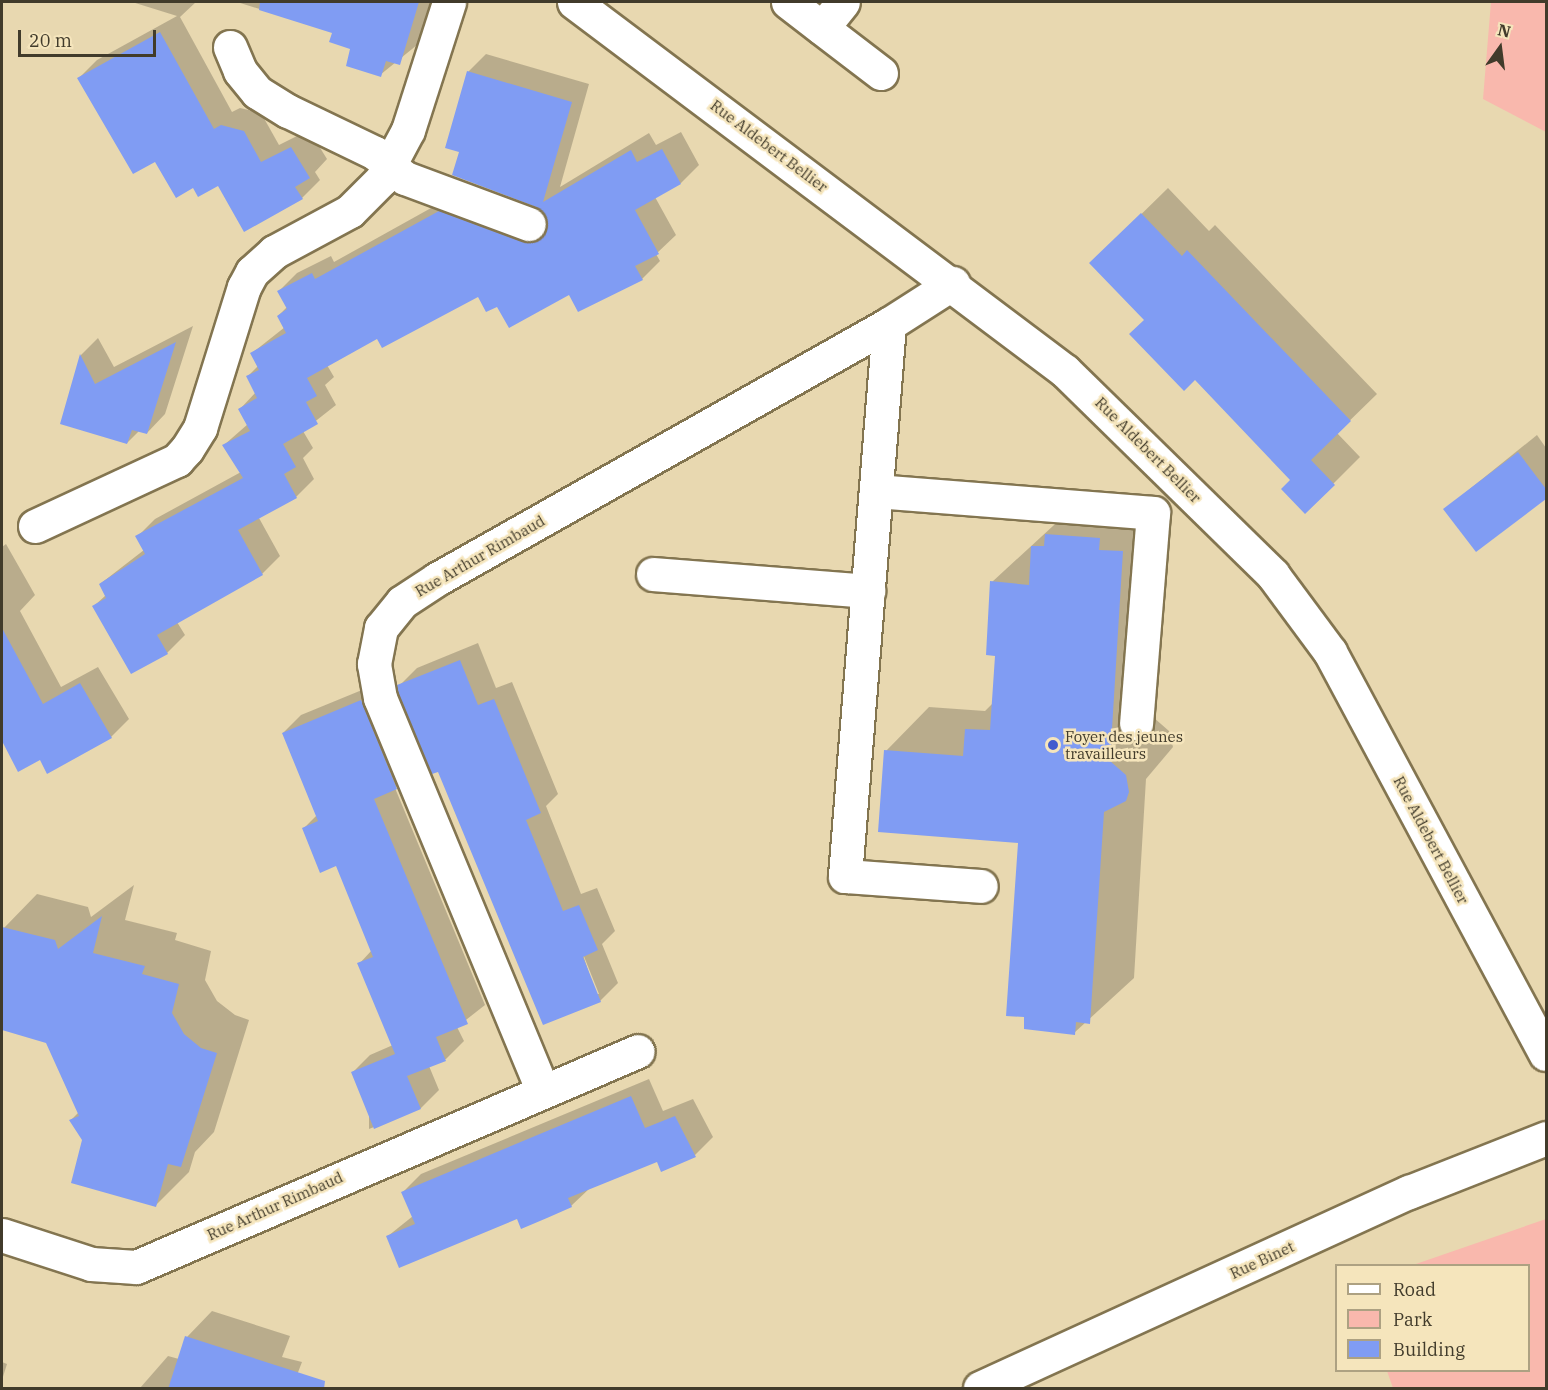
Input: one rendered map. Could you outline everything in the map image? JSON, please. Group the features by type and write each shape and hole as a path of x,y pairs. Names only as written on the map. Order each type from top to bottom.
{"street":[{"path":"35,526 177,460 200,428 244,287 252,272 274,252 350,211 367,197 390,167 408,130 448,2"},
{"path":"788,2 881,74"},
{"path":"822,28 843,2"},
{"name":"Rue Aldebert Bellier","path":"580,3 953,283 1098,400 1295,600 1330,652 1546,1054"},
{"path":"230,47 240,71 257,92 365,147 390,167 441,194 529,224"},
{"name":"Rue Arthur Rimbaud","path":"542,1089 380,698 374,664 381,628 402,602 437,579 889,324 953,283"},
{"path":"889,324 845,876 981,886"},
{"path":"876,491 1153,513 1136,723"},
{"path":"653,574 868,591"},
{"name":"Rue Arthur Rimbaud","path":"2,1235 91,1264 136,1267 542,1089 638,1051"},
{"name":"Rue Binet","path":"980,1389 1399,1197 1546,1138"}],"green space":[{"path":"1491,2 1546,2 1546,132 1483,99"},
{"path":"1546,1219 1546,1388 1393,1388 1387,1372 1530,1372 1530,1264 1416,1264"}],"building":[{"path":"260,2 419,2 400,65 386,61 381,77 346,66 350,49 329,42 332,33 259,10"},
{"path":"160,32 214,129 221,125 244,131 261,162 291,147 310,178 295,187 303,199 244,232 218,186 198,197 193,188 176,198 155,162 133,174 77,78"},
{"path":"467,71 572,102 543,202 631,150 637,162 662,149 681,184 635,210 659,254 635,266 643,280 578,312 569,295 509,328 497,307 486,312 478,297 382,348 377,339 307,378 317,396 306,402 318,424 283,444 296,467 284,474 297,498 238,530 263,575 157,635 168,654 131,674 92,606 106,598 99,584 145,554 135,536 243,478 222,445 250,431 238,409 257,398 246,376 259,370 250,353 286,333 277,316 287,309 277,291 312,273 315,279 439,211 523,242 540,239 546,231 547,220 536,207 452,175 459,152 445,148"},
{"path":"1141,213 1182,256 1187,250 1351,421 1311,460 1335,485 1305,514 1281,489 1290,480 1195,380 1184,391 1129,334 1144,320 1089,263"},
{"path":"176,342 147,434 132,430 127,444 60,424 80,354 95,384"},
{"path":"1518,452 1546,489 1546,499 1476,552 1443,509"},
{"path":"1045,534 1100,538 1099,550 1123,551 1110,761 1126,775 1129,792 1126,801 1104,812 1090,1024 1076,1022 1075,1035 1024,1029 1024,1017 1006,1016 1018,843 878,832 884,750 963,756 965,729 990,730 995,656 986,655 990,581 1029,585 1031,546 1044,546"},
{"path":"2,628 43,704 80,683 112,738 47,774 40,760 18,772 2,741"},
{"path":"460,660 478,705 494,699 541,813 526,820 563,911 579,905 598,950 583,957 601,1002 543,1025 438,772 432,774 398,693 397,685"},
{"path":"361,700 397,789 374,799 468,1024 436,1037 446,1061 407,1076 421,1109 374,1129 351,1072 395,1054 357,963 373,957 336,866 320,873 302,828 318,821 282,733"},
{"path":"102,916 93,953 145,966 142,974 179,984 172,1013 184,1034 201,1048 217,1053 181,1167 168,1164 156,1207 71,1183 82,1140 69,1120 79,1116 46,1043 2,1030 2,927 55,940 58,949"},
{"path":"631,1096 645,1128 675,1116 696,1157 661,1172 657,1162 568,1198 572,1207 521,1229 517,1219 399,1268 386,1236 415,1224 401,1192"},
{"path":"185,1336 325,1381 324,1389 168,1389"}],"place":[{"name":"Foyer des jeunes travailleurs","path":"1053,745"}]}
